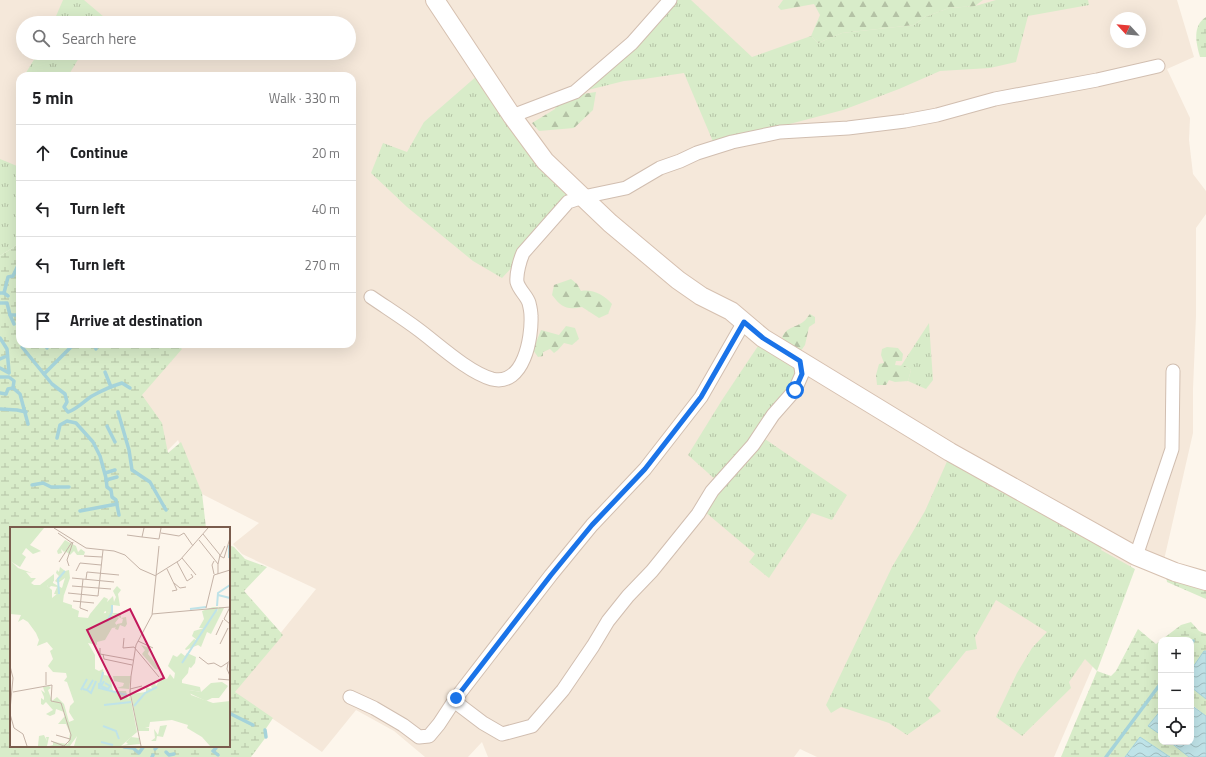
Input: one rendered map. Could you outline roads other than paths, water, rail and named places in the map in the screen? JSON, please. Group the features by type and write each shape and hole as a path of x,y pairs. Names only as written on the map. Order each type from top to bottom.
{"street":[{"path":"435,0 512,116 545,161 610,223 678,280 701,296 731,311 763,338 950,452 1136,556 1175,572 1206,581"},
{"path":"512,116 574,92 632,43 670,0"},
{"path":"371,297 479,374 494,379 506,379 517,371 524,360 531,328 529,304 517,282 519,260 523,253 568,202 583,197 626,188 660,168 697,153 732,142 780,132 848,128 905,121 944,113 995,99 1097,80 1158,66"},
{"path":"350,697 374,708 403,725 419,737 429,736 454,701 551,575 592,525 645,469 701,397 744,322"},
{"path":"454,701 483,724 502,734 532,726 563,690 608,621 628,596 652,571 698,514 712,492 753,445 772,415 795,390 802,374 800,361"},
{"path":"1136,556 1172,449 1172,371"}],"water":[{"path":"1204,651 1206,651 1206,699 1194,689 1194,666"},
{"path":"1194,707 1206,716 1206,757 1189,757 1174,745 1194,745"},
{"path":"1158,714 1158,733 1148,726"},
{"path":"1140,737 1170,757 1125,757"}],"waterway":[{"path":"4,293 8,277 13,276 16,270"},
{"path":"0,293 4,293 8,296"},
{"path":"0,303 7,303 14,324"},
{"path":"10,315 16,315"},
{"path":"0,338 7,349 9,372"},
{"path":"23,348 52,384 65,394 67,402 64,407 68,412 103,390 122,383 130,388"},
{"path":"44,374 70,348"},
{"path":"0,359 7,356"},
{"path":"0,368 9,373"},
{"path":"105,372 111,387"},
{"path":"0,377 9,377 14,381 13,388 20,394 28,424"},
{"path":"0,393 6,394 8,389 13,388"},
{"path":"0,409 26,412"},
{"path":"118,412 129,450 132,470 150,482 166,510"},
{"path":"57,438 60,425 67,421 76,423 93,442 100,456 107,487 111,490 112,497 116,500 119,515"},
{"path":"107,426 115,442"},
{"path":"105,473 115,470"},
{"path":"106,480 117,477"},
{"path":"32,485 43,483 51,487 69,487"},
{"path":"80,511 117,504"},
{"path":"1106,757 1158,687"},
{"path":"230,714 253,725"},
{"path":"265,730 266,737"},
{"path":"124,747 133,748 139,753 143,747"},
{"path":"216,747 213,751 218,755"},
{"path":"166,752 169,755 174,754"}]}
